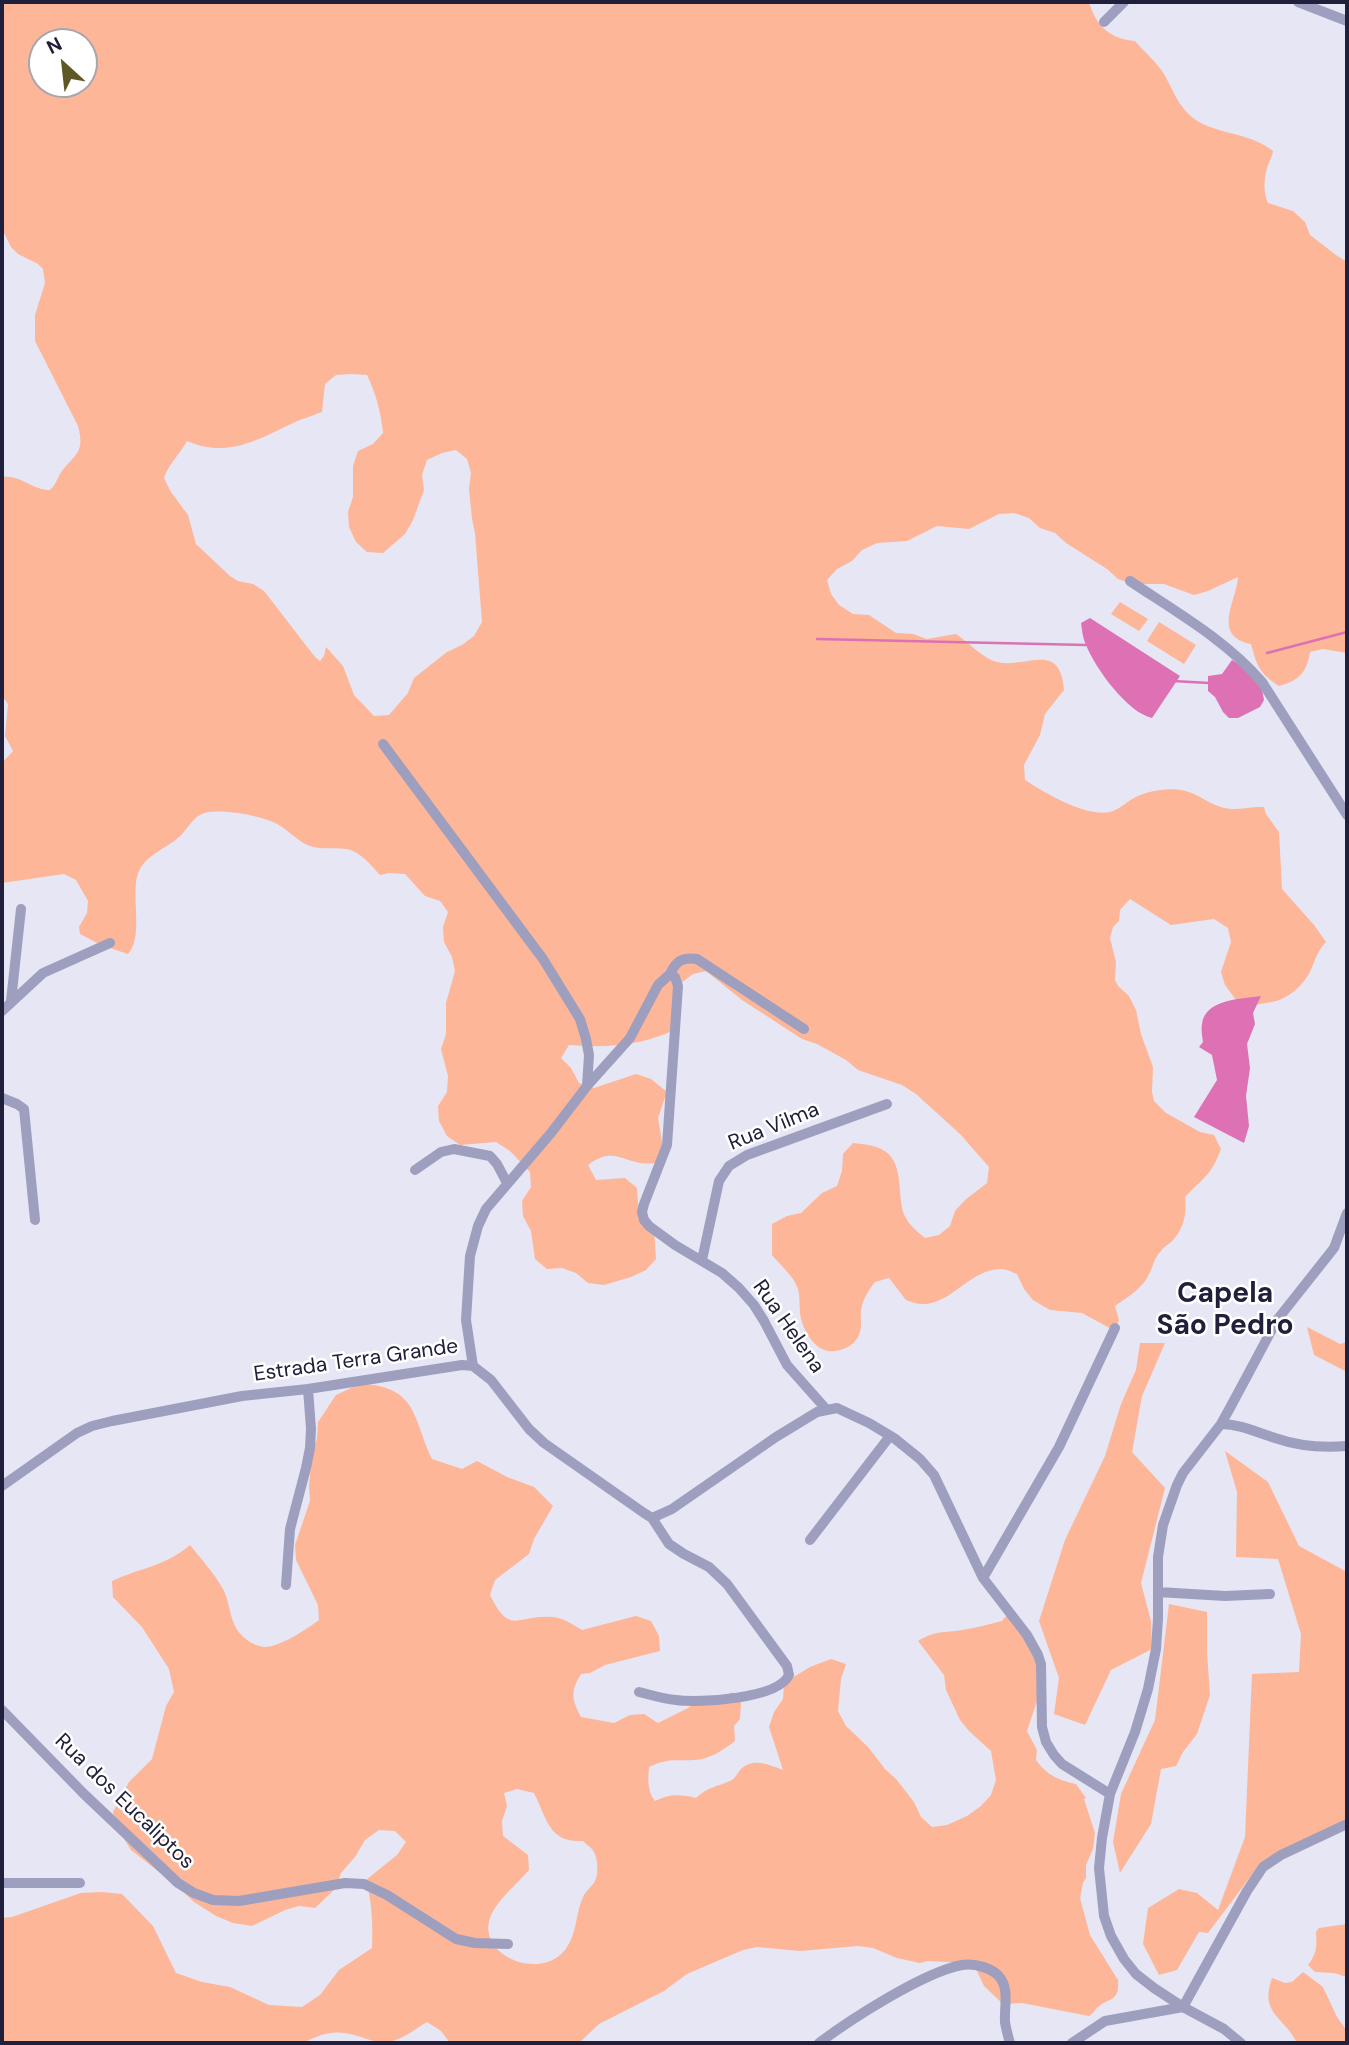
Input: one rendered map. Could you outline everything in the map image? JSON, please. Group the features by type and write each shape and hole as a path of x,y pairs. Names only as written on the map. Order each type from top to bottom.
{"street":[{"path":"1104,22 1124,2"},
{"path":"1298,2 1347,21"},
{"path":"1130,581 1210,635 1247,664 1262,682 1347,815"},
{"path":"383,744 543,959 570,1002 580,1019 586,1039 589,1055 587,1086"},
{"path":"11,1001 21,909"},
{"path":"2,1011 43,973 110,943"},
{"path":"670,974 675,963 687,958 697,959 804,1029"},
{"name":"Estrada Terra Grande","path":"2,1486 76,1433 92,1426 242,1396 308,1389 462,1365 473,1366 466,1320 470,1256 486,1209 630,1038 658,985 670,974"},
{"name":"Rua Helena","path":"670,974 678,986 667,1145 642,1212 645,1220 675,1245 722,1273 739,1288 754,1305 787,1365 826,1409"},
{"path":"2,1098 24,1109 34,1220"},
{"name":"Rua Vilma","path":"702,1260 719,1181 729,1166 747,1155 887,1104"},
{"path":"415,1170 441,1152 454,1149 490,1156 507,1184"},
{"path":"1241,2043 1224,2029 1183,2007 1136,1973 1124,1959 1104,1916 1099,1868 1110,1794 1131,1744 1149,1689 1156,1649 1160,1538 1177,1485 1183,1473 1221,1424 1278,1320 1334,1248 1347,1213"},
{"path":"984,1578 1059,1447 1115,1328"},
{"path":"473,1366 491,1380 523,1423 544,1443 652,1518 669,1544 709,1567 727,1584 787,1667 789,1675 783,1684 773,1689 725,1699 675,1700 639,1692"},
{"path":"286,1585 290,1529 310,1448 308,1389"},
{"path":"652,1518 672,1509 807,1417 826,1409 836,1408 850,1413 890,1436 920,1459 934,1475 984,1578 1027,1635 1038,1655 1041,1664 1042,1727 1046,1742 1062,1764 1110,1794"},
{"path":"1221,1424 1236,1424 1306,1446 1347,1446"},
{"path":"810,1540 890,1436"},
{"path":"1158,1592 1270,1594"},
{"name":"Rua dos Eucaliptos","path":"2,1710 84,1794 178,1883 194,1893 213,1900 239,1901 345,1883 364,1884 387,1895 456,1939 475,1943 508,1944"},
{"path":"1183,2007 1247,1891 1264,1867 1270,1861 1347,1824"},
{"path":"2,1883 80,1883"},
{"path":"819,2043 903,1990 962,1965 991,1970 1002,1980 1005,1988 1005,2021 1010,2043"},
{"path":"1072,2043 1105,2021 1183,2007"}],"shaded area":[{"path":"2,2 1089,2 1105,30 1126,40 1135,41 1154,61 1183,108 1195,119 1212,128 1256,141 1273,151 1265,181 1268,203 1293,211 1305,222 1310,235 1347,262 1347,653 1323,649 1310,652 1304,671 1291,682 1279,686 1260,668 1251,644 1239,640 1232,633 1229,616 1238,577 1194,595 1164,584 1133,584 1118,579 1055,533 1014,513 999,514 969,529 937,526 907,541 877,543 862,550 827,580 831,594 839,605 853,614 869,615 896,633 913,634 927,639 956,634 981,654 997,662 1040,660 1049,661 1056,666 1064,690 1045,714 1040,735 1024,765 1025,780 1054,797 1077,808 1100,813 1118,809 1143,794 1176,789 1227,808 1264,807 1279,832 1282,889 1326,942 1300,986 1276,1001 1242,1008 1225,985 1221,972 1231,942 1228,928 1214,919 1171,925 1130,899 1120,910 1119,921 1113,927 1110,938 1116,962 1115,980 1129,996 1136,1010 1153,1067 1154,1101 1166,1113 1200,1132 1214,1135 1221,1149 1210,1171 1185,1197 1186,1209 1180,1230 1159,1254 1142,1285 1115,1306 1119,1320 1115,1331 1082,1313 1050,1310 1033,1300 1017,1274 1001,1269 980,1275 932,1303 922,1304 906,1300 889,1278 875,1282 863,1303 860,1331 854,1342 835,1351 824,1350 814,1343 802,1322 796,1284 772,1255 772,1224 787,1216 801,1213 822,1193 837,1186 842,1171 843,1154 853,1143 883,1150 894,1161 904,1215 925,1238 939,1235 950,1226 955,1211 987,1183 989,1167 960,1134 916,1094 902,1085 858,1070 846,1060 802,1039 742,1000 706,971 693,974 681,983 674,1030 649,1040 623,1045 569,1045 561,1058 571,1068 579,1083 594,1088 636,1074 651,1079 667,1092 658,1118 663,1147 658,1162 638,1163 607,1156 588,1165 596,1180 625,1178 637,1188 638,1203 654,1229 656,1259 646,1270 631,1277 604,1285 588,1283 576,1273 562,1268 547,1269 535,1259 531,1231 523,1216 522,1201 531,1187 530,1172 510,1151 496,1142 460,1145 447,1136 439,1121 438,1106 447,1092 448,1076 441,1049 446,1034 446,1003 455,971 452,957 444,942 443,927 448,912 440,901 425,896 405,874 380,875 357,853 342,848 310,846 279,825 263,819 229,812 202,814 195,818 179,837 142,865 136,880 135,936 128,954 80,934 79,927 87,913 88,901 76,880 64,874 2,883 2,763 13,751 5,736 8,704 2,696 2,477 15,478 37,488 50,490 80,447 78,426 35,341 35,315 45,283 43,269 11,247 2,229","holes":["336,375 367,375 378,403 383,433 373,444 358,451 353,466 349,527 356,542 367,552 383,553 405,534 413,520 424,490 422,475 427,460 456,450 467,459 471,473 469,489 482,622 474,636 447,652 414,678 408,693 389,715 374,716 354,695 343,666 326,647 320,661 264,591 230,576 196,544 188,515 164,478 187,441 215,448 228,448 253,441 322,412 325,384"]},
{"path":"1120,602 1148,619 1139,631 1111,614"},
{"path":"1090,618 1180,676 1152,718 1123,699 1090,655 1081,623"},
{"path":"1159,622 1196,645 1184,664 1147,641"},
{"path":"1232,660 1242,666 1262,689 1264,700 1260,707 1238,718 1229,718 1208,691 1208,676 1222,674"},
{"path":"1261,996 1253,1013 1255,1024 1247,1044 1250,1068 1246,1096 1249,1126 1244,1143 1194,1117 1217,1080 1212,1055 1199,1047 1203,1042 1202,1024 1210,1010 1225,1002"},
{"path":"1307,1327 1340,1344 1347,1342 1347,1372 1314,1355"},
{"path":"1140,1343 1165,1343 1142,1396 1132,1452 1165,1488 1141,1583 1151,1621 1152,1649 1111,1670 1085,1725 1054,1714 1059,1678 1039,1621 1065,1540 1105,1456 1121,1404 1136,1370"},
{"path":"364,1384 382,1387 404,1399 411,1408 432,1459 462,1469 477,1461 507,1477 534,1487 553,1506 534,1539 529,1554 495,1580 490,1595 503,1615 515,1621 555,1617 582,1630 636,1616 651,1621 659,1636 660,1651 581,1674 573,1695 581,1717 614,1723 630,1715 644,1714 658,1723 688,1708 699,1699 728,1695 732,1692 741,1703 740,1719 734,1726 735,1741 726,1748 705,1758 666,1761 649,1767 649,1789 655,1801 675,1795 696,1798 708,1789 732,1780 741,1769 751,1763 762,1763 783,1770 769,1727 774,1712 783,1699 784,1683 810,1667 831,1659 846,1664 841,1679 838,1711 846,1726 896,1779 914,1802 921,1817 932,1827 947,1825 967,1816 991,1795 996,1780 991,1751 960,1720 946,1690 944,1675 918,1641 935,1633 1002,1621 1006,1616 1020,1629 1043,1670 1027,1731 1037,1750 1036,1760 1053,1776 1076,1784 1086,1798 1084,1799 1095,1833 1080,1898 1090,1935 1118,1980 1115,1996 1089,2016 1022,2003 1003,2004 984,1986 977,1971 963,1963 920,1963 858,1946 800,1951 757,1947 743,1950 687,1974 664,1991 599,2024 579,2043 450,2043 441,2031 427,2022 403,2037 385,2042 337,2032 303,2043 2,2043 2,1918 81,1893 122,1894 153,1926 176,1973 202,1982 230,1987 269,2005 302,2007 320,1995 339,1970 372,1948 372,1914 366,1880 397,1855 406,1842 395,1831 379,1830 365,1840 341,1873 336,1888 315,1908 299,1906 285,1910 252,1926 233,1923 216,1916 194,1902 131,1850 116,1826 113,1812 129,1782 152,1759 166,1706 174,1692 169,1669 142,1627 113,1597 112,1581 162,1562 190,1545 220,1583 235,1626 250,1642 265,1647 278,1644 319,1620 318,1605 296,1560 295,1545 310,1501 312,1453 318,1422 336,1395","holes":["517,1789 534,1793 550,1827 562,1838 583,1841 594,1852 597,1868 596,1880 581,1902 574,1930 565,1950 554,1959 540,1964 526,1964 512,1960 500,1952 492,1942 488,1929 494,1909 529,1870 528,1855 503,1836 502,1821 507,1806 504,1793"]},
{"path":"1225,1451 1268,1482 1299,1546 1347,1572 1347,1820 1260,1864 1208,1933 1199,1932 1177,1970 1159,1975 1143,1944 1148,1908 1179,1889 1197,1893 1218,1910 1245,1837 1252,1674 1299,1672 1301,1634 1278,1559 1236,1557 1237,1492"},
{"path":"1169,1604 1207,1612 1210,1695 1197,1734 1176,1766 1161,1769 1151,1824 1120,1873 1113,1842 1121,1794 1155,1720"},
{"path":"1347,1924 1347,1977 1315,1972 1308,1965 1316,1949 1316,1932 1319,1928"},
{"path":"1303,1972 1323,1987 1347,2031 1347,2043 1297,2043 1275,2014 1269,2000 1272,1978 1285,1983 1292,1982"}],"waterway":[{"path":"1267,653 1347,632"},
{"path":"817,639 1086,645"},
{"path":"1173,681 1209,683"}],"district":[{"name":"Capela São Pedro","path":"1225,1311"}]}
